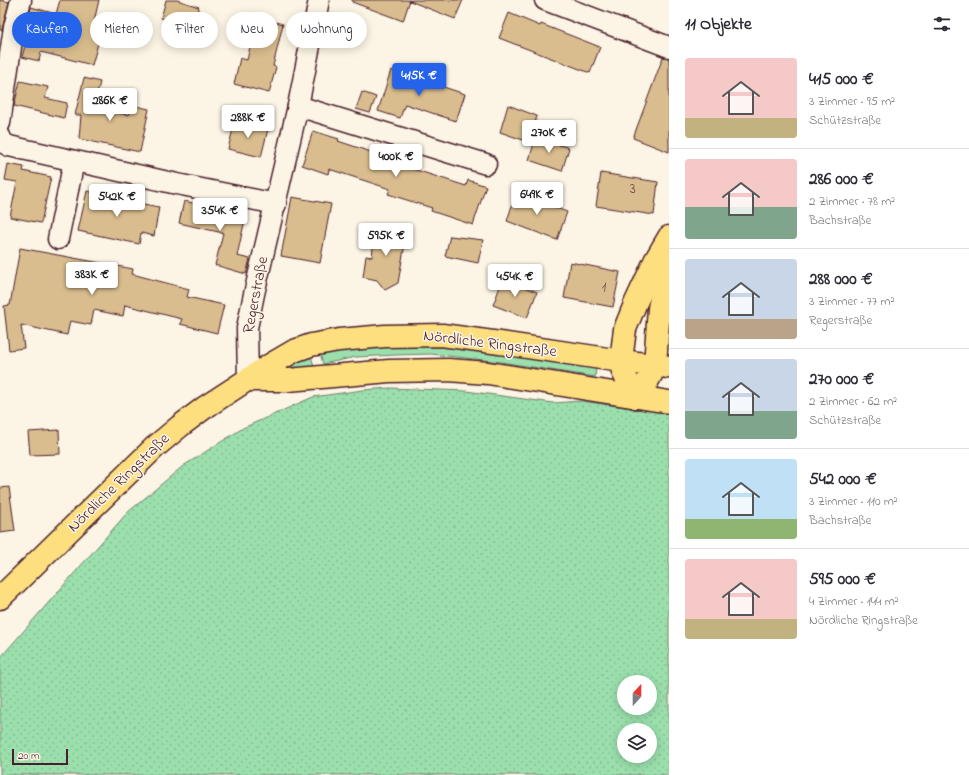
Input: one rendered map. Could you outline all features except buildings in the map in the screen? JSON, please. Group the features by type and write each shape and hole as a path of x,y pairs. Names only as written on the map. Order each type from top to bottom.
{"main road":[{"path":"669,237 656,259 625,329 621,361 623,372 636,397 653,374 662,366 659,308 669,266"},
{"name":"Nördliche Ringstraße","path":"0,598 155,447 180,426 294,350 311,345 340,340 385,336 442,336 662,366"},
{"name":"Nördliche Ringstraße","path":"248,380 288,380 389,371 448,370 488,373 669,402"}],"street":[{"path":"21,0 14,27 1,134 9,146 177,184 276,204"},
{"name":"Regerstraße","path":"248,380 247,328 298,106 319,0"},
{"path":"544,0 669,47"},
{"path":"298,106 486,164"},
{"path":"58,239 74,161"}],"green space":[{"path":"396,346 440,347 515,355 596,369 595,377 501,362 431,354 356,357 323,364 320,353 356,348"},
{"path":"311,356 314,366 290,372 284,371 284,364"},
{"path":"390,388 466,391 553,403 581,401 669,413 669,775 0,775 0,658 127,513 183,466 243,428 313,397"}]}
